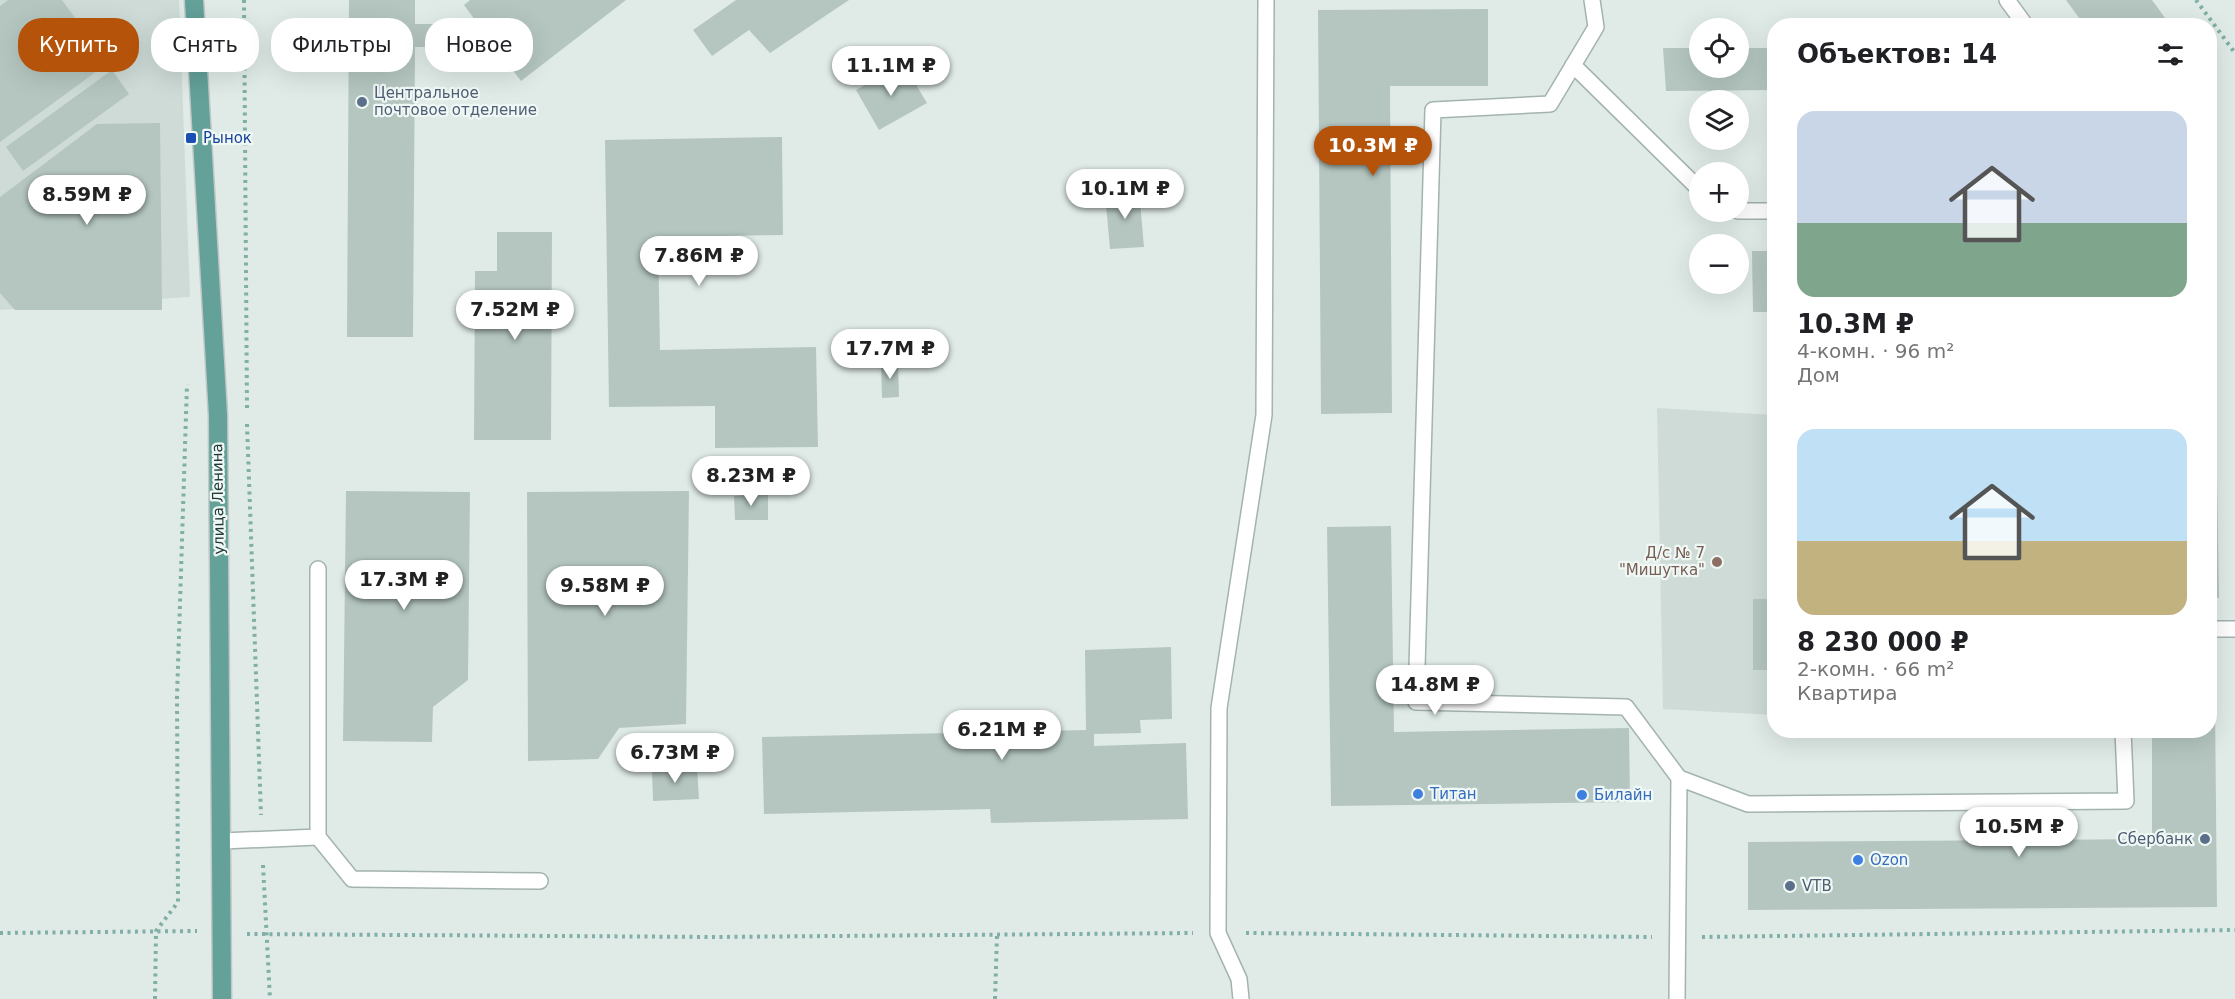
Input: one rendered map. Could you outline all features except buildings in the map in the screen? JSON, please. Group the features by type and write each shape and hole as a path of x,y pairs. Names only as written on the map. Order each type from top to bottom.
{"main road":[{"name":"улица Ленина","path":"194,0 216,369 222,999"}],"lane":[{"path":"1241,999 1239,979 1218,933 1219,708 1264,416 1266,0"},
{"path":"1592,0 1596,27 1550,104 1433,110 1416,702 1626,706 1679,778 1748,804 2126,801 2123,738"},
{"path":"2007,0 2020,18"},
{"path":"1573,65 1689,179"},
{"path":"1749,211 1767,211"},
{"path":"318,569 318,837 352,879 540,881"},
{"path":"2217,629 2235,629"},
{"path":"1677,999 1679,778"},
{"path":"222,842 262,838 318,837"}],"path":[{"path":"244,0 247,413 270,999"},
{"path":"2196,0 2209,18"},
{"path":"2217,29 2235,53"},
{"path":"155,999 156,931 178,902 177,697 187,381"},
{"path":"0,933 156,931 266,935 714,937 1218,933 1676,937 2235,930"},
{"path":"995,999 997,935"}],"shaded area":[{"path":"0,0 179,0 180,18 151,18 151,72 182,72 190,297 0,310"},
{"name":"Д/с № 7 \"Мишутка\"","path":"1657,408 1767,415 1767,715 1663,709"}],"place":[{"name":"Центральное почтовое отделение","path":"362,102"},
{"name":"Рынок","path":"191,138"},
{"name":"Д/с № 7 \"Мишутка\"","path":"1717,562"},
{"name":"Титан","path":"1418,794"},
{"name":"Билайн","path":"1582,795"},
{"name":"Сбербанк","path":"2205,839"},
{"name":"Ozon","path":"1858,860"},
{"name":"VTB","path":"1790,886"}]}
